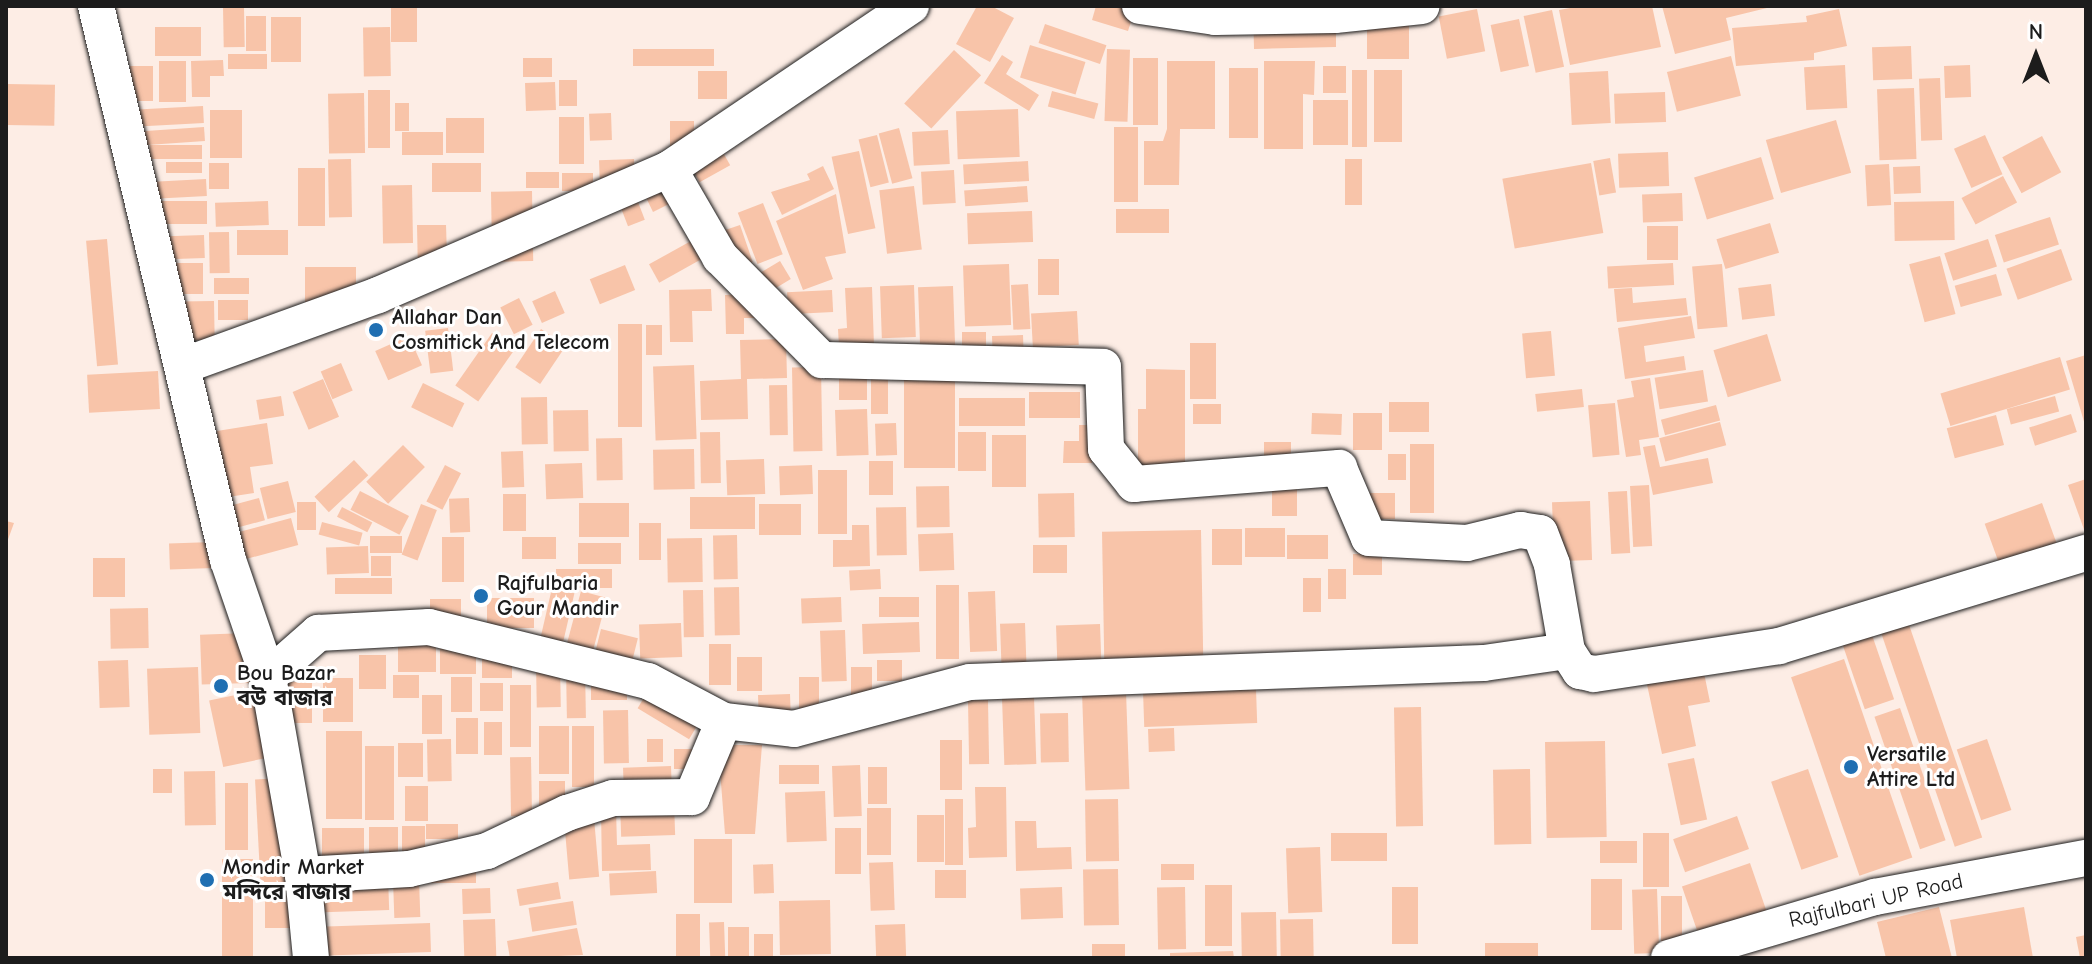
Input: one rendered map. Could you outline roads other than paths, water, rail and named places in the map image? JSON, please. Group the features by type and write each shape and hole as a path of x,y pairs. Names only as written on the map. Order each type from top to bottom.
{"street":[{"path":"96,6 185,365 228,560 268,677 303,875 311,958"},
{"path":"185,365 378,295 669,169 911,6"},
{"path":"1140,6 1215,17 1335,15 1422,6"},
{"path":"669,169 720,257 822,360 1103,367 1106,449 1134,484 1339,468 1369,538 1467,543 1520,530 1540,533 1552,565 1567,651 1580,671 1594,674 1779,646 2086,553"},
{"path":"268,677 318,633 429,627 648,681 724,721 794,729 970,682 1484,663 1567,651"},
{"path":"303,875 409,869 487,851 567,813 613,798 692,797 724,721"},
{"name":"Rajfulbari UP Road","path":"1669,958 1875,897 2086,858"}],"place":[{"name":"Allahar Dan Cosmitick And Telecom","path":"376,330"},
{"name":"Rajfulbaria Gour Mandir","path":"481,596"},
{"name":"Bou Bazar বউ বাজার","path":"221,686"},
{"name":"Versatile Attire Ltd","path":"1851,767"},
{"name":"Mondir Market মন্দিরে বাজার","path":"207,880"}]}
